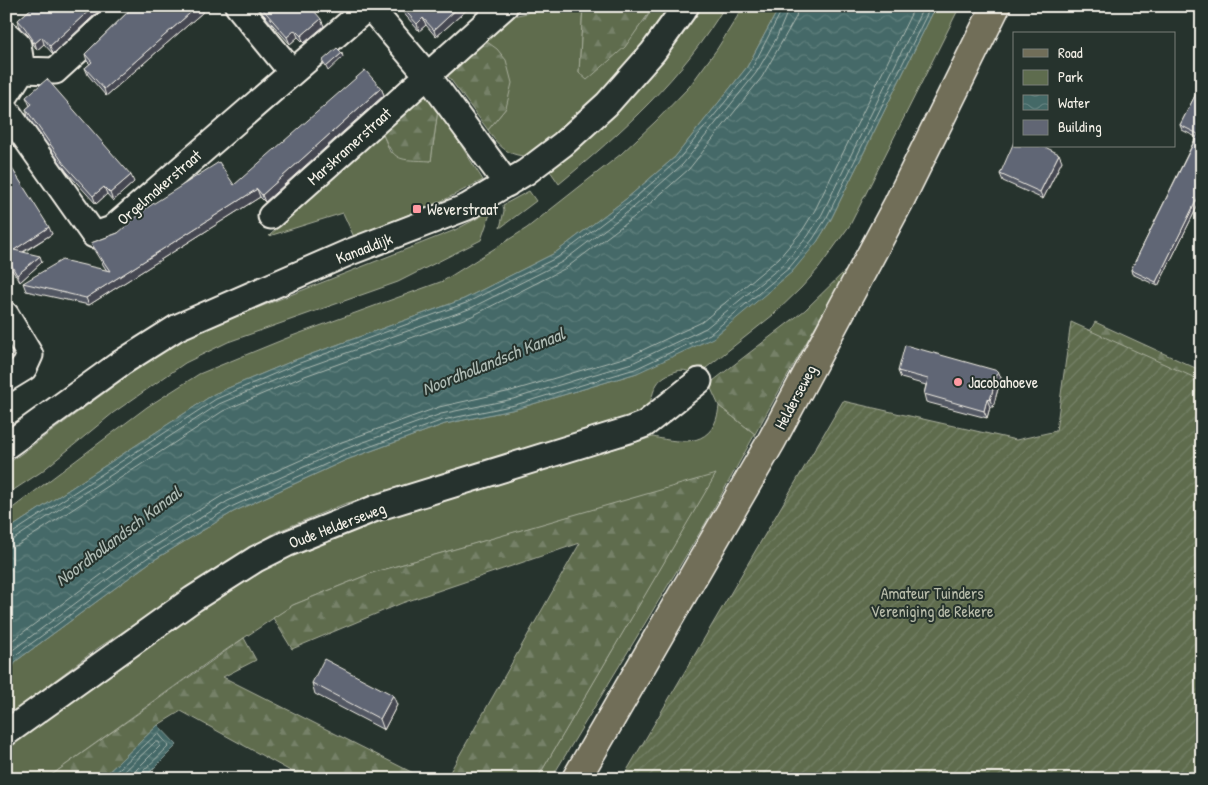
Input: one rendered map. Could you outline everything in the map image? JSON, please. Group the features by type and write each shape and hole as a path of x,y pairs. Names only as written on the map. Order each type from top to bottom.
{"main road":[{"name":"Helderseweg","path":"576,779 772,440 898,204 996,6"}],"street":[{"path":"22,70 55,71 126,6"},
{"path":"238,6 291,72"},
{"path":"369,6 428,76 507,184"},
{"name":"Orgelmakerstraat","path":"6,110 94,235 112,229 369,6"},
{"name":"Marskramerstraat","path":"271,216 505,6"},
{"name":"Kanaaldijk","path":"6,446 127,359 178,327 350,252 466,207 507,184 563,144 594,117 653,52 686,6"},
{"path":"6,34 18,45 22,70 6,95"},
{"path":"6,315 30,355 24,368 6,379"},
{"name":"Oude Helderseweg","path":"6,733 193,600 256,560 286,544 376,508 645,424 699,381"}],"green space":[{"path":"534,6 583,6 579,72 644,22 654,6 673,6 596,105 531,156 524,156 506,150 496,142 488,130 506,108 479,36 498,19 527,13"},
{"path":"583,6 654,6 625,47 587,80 579,73"},
{"path":"701,6 725,6 708,32 671,80 628,124 559,184 550,171 614,115 633,95 669,53"},
{"path":"744,6 780,6 747,67 675,157 626,199 555,253 464,299 295,360 214,394 6,531 6,513 147,407 199,374 292,336 443,281 527,228 621,154 655,122 689,87 717,49"},
{"path":"936,6 960,6 850,225 819,268 801,288 773,315 696,376 687,371 680,370 661,379 654,389 648,407 643,413 571,438 344,504 276,532 98,648 6,717 6,680 16,661 149,563 233,512 346,460 445,424 516,409 637,373 817,242 831,219"},
{"path":"479,36 497,49 506,60 512,83 506,108 488,130 442,68"},
{"path":"426,91 438,109 431,161 399,158 391,150 382,132"},
{"path":"438,109 483,180 446,199 354,237 343,213 269,236 382,132 390,152 431,161"},
{"path":"529,191 536,201 500,228 504,211 503,205"},
{"path":"491,211 481,240 398,282 228,342 185,363 113,413 41,472 6,495 6,465 145,363 189,335 455,230"},
{"path":"848,268 755,434 719,406 709,384 805,310"},
{"name":"Amateur Tuinders Vereniging de Rekere","path":"1071,322 1202,381 1202,779 622,779 843,401 1016,440 1056,431"},
{"path":"1095,322 1202,371 1202,394 1086,339"},
{"path":"719,406 755,434 705,524 551,779 537,779 715,475 372,573 293,605 214,658 46,779 6,779 6,749 187,615 278,562 365,524 653,437 676,441 696,440 705,436 711,429"},
{"path":"716,474 537,779 446,779 580,543 402,603 292,649 273,618 293,605 372,573"},
{"path":"244,638 256,660 223,677 425,779 305,779 181,711 158,725 101,779 46,779"}],"water":[{"name":"Noordhollandsch Kanaal","path":"780,6 936,6 831,219 817,242 792,272 713,338 637,373 516,409 445,424 346,460 233,512 149,563 16,661 6,680 6,531 214,394 295,360 464,299 555,253 626,199 675,157 747,67"},
{"path":"158,725 177,745 143,779 101,779"}],"building":[{"path":"34,6 94,6 50,46 42,37 35,43 18,20"},
{"path":"134,6 198,6 104,89 85,68 92,62 85,54"},
{"path":"260,6 310,6 321,19 301,36 295,30 287,37"},
{"path":"401,6 460,6 434,30 423,18 417,24"},
{"path":"337,48 342,53 326,67 322,61"},
{"path":"365,70 381,88 262,195 257,189 86,298 23,283 62,260 110,271 91,243 118,233 148,207 219,162 234,185"},
{"path":"47,79 131,175 110,193 104,187 93,196 64,164 26,109 32,104 26,97"},
{"path":"1202,82 1202,189 1156,282 1131,270 1198,134 1180,125"},
{"path":"1013,144 1013,148 1047,148 1059,154 1040,192 1000,174"},
{"path":"6,159 49,227 14,250 40,256 17,275 10,263 6,265"},
{"path":"6,342 10,351 6,354"},
{"name":"Jacobahoeve","path":"905,345 998,371 990,400 987,399 984,411 924,394 928,379 898,371"},
{"path":"324,659 393,695 380,719 312,683"},
{"path":"174,774 185,776 187,779 168,779"}],"place":[{"name":"Weverstraat","path":"417,209"},
{"name":"Jacobahoeve","path":"958,382"}]}
